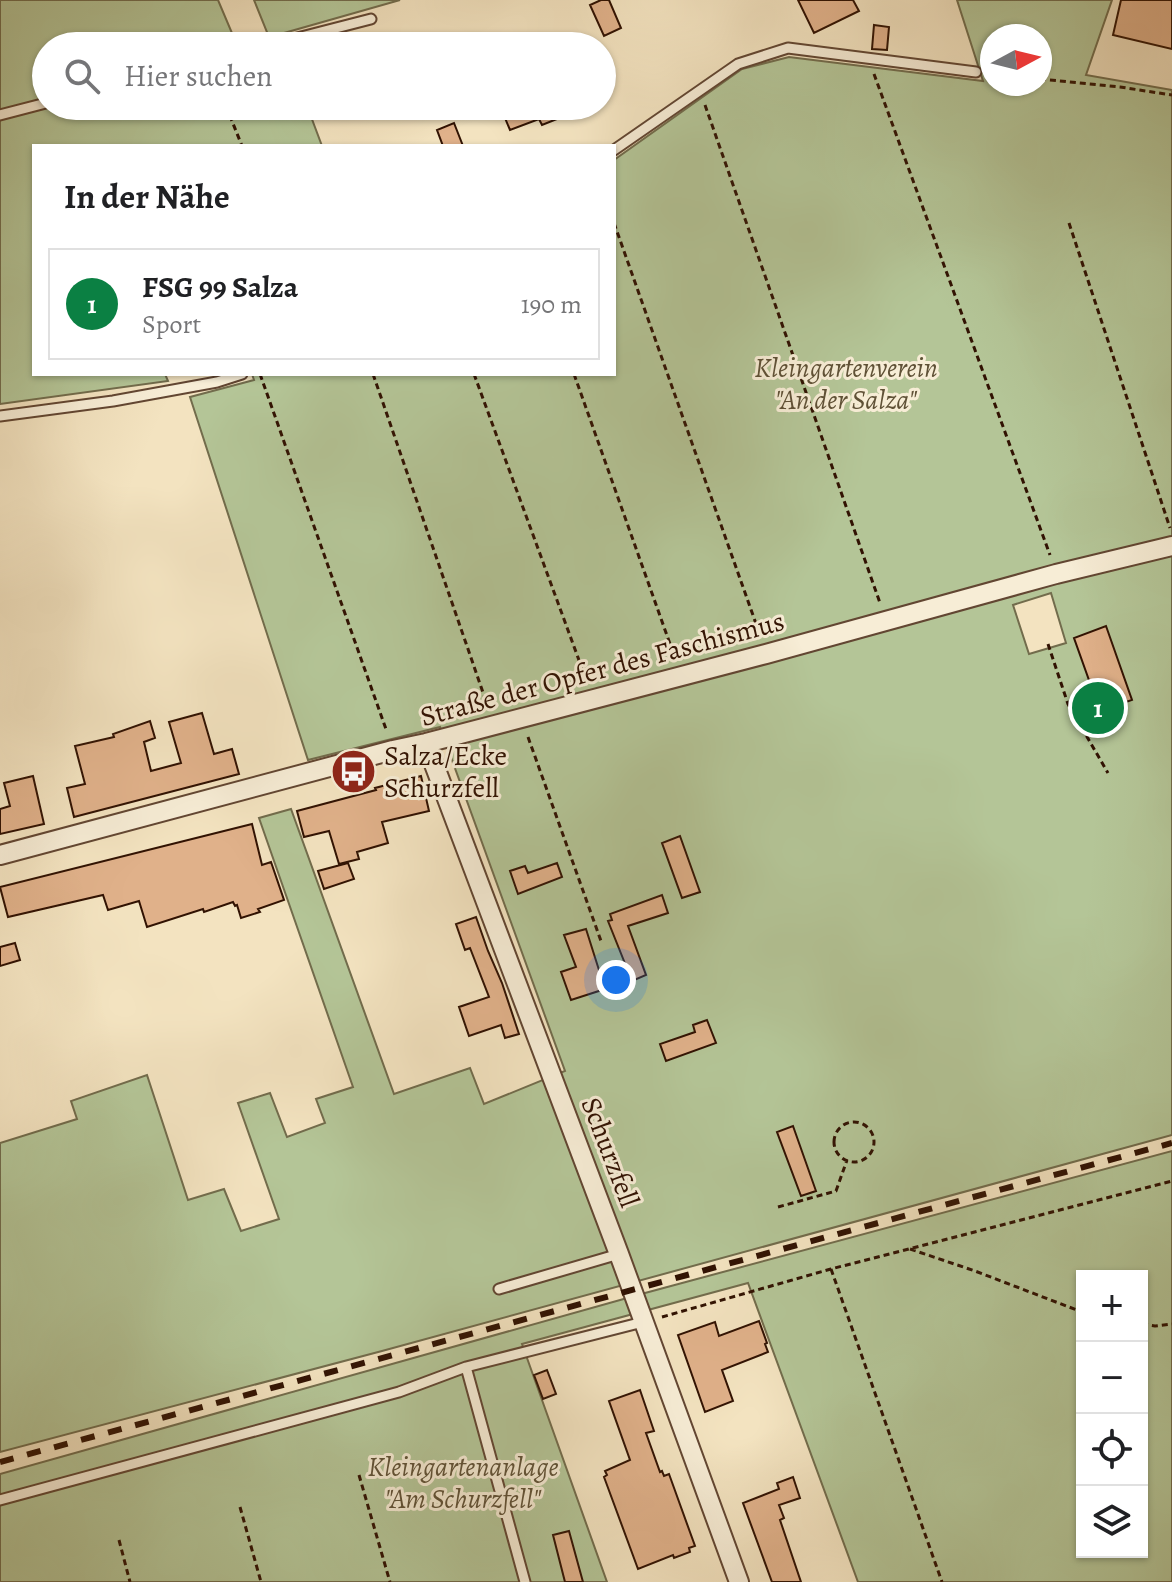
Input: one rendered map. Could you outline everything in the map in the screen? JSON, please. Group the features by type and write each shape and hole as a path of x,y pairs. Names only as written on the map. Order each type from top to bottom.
{"street":[{"name":"Straße der Opfer des Faschismus","path":"0,855 766,654 1056,574 1172,546"},
{"name":"Schurzfell","path":"426,743 739,1582"}],"lane":[{"path":"320,32 371,19"},
{"path":"616,149 738,64 788,48 976,72"},
{"path":"0,115 32,107"},
{"path":"0,416 113,401 236,376"},
{"path":"499,1289 619,1254"},
{"path":"0,1500 399,1392 466,1367 643,1322"},
{"path":"466,1367 525,1582"}],"path":[{"path":"869,59 1056,574"},
{"path":"1052,80 1172,95"},
{"path":"699,90 887,621"},
{"path":"232,120 241,144"},
{"path":"1069,223 1172,536"},
{"path":"616,229 766,654"},
{"path":"261,376 393,750"},
{"path":"374,376 495,725"},
{"path":"475,376 593,699"},
{"path":"575,376 682,676"},
{"path":"1048,644 1068,704 1108,773"},
{"path":"522,718 601,941"},
{"path":"848,1123 861,1123 872,1132 873,1150 859,1162 847,1160 837,1151 837,1131 848,1123"},
{"path":"778,1207 836,1191 847,1160"},
{"path":"643,1322 831,1269 1172,1181"},
{"path":"910,1249 1076,1310"},
{"path":"831,1269 942,1582"},
{"path":"1148,1325 1172,1324"},
{"path":"359,1475 390,1582"},
{"path":"240,1507 261,1582"},
{"path":"119,1540 130,1582"}],"green space":[{"path":"0,0 218,0 232,32 32,32 32,120 312,120 321,144 32,144 32,376 166,376 168,381 0,404"},
{"path":"254,0 400,0 288,32 267,32"},
{"name":"Kleingartenverein \"An der Salza\"","path":"957,0 1112,0 1086,75 1172,90 1172,1135 0,1452 0,1143 77,1119 71,1101 147,1075 188,1200 224,1189 241,1231 279,1219 238,1103 270,1093 287,1137 325,1123 316,1099 353,1087 259,818 291,809 394,1094 470,1068 484,1104 565,1071 440,727 308,760 190,397 254,380 253,376 616,376 616,159 742,69 789,57 980,81 980,96 1052,96 1052,24 980,24 980,72","holes":["1051,593 1066,643 1029,654 1013,605"]},
{"name":"Kleingartenanlage \"Am Schurzfell\"","path":"1172,1151 1172,1582 858,1582 748,1283 522,1344 607,1582 0,1582 0,1474 645,1293"}],"building":[{"path":"609,0 621,28 602,32 590,5"},
{"path":"798,0 853,0 859,11 814,33"},
{"path":"1121,0 1172,0 1172,49 1113,35"},
{"path":"874,25 889,27 887,50 872,49"},
{"path":"506,120 536,120 510,130"},
{"path":"454,123 462,144 442,144 437,130"},
{"path":"1106,626 1132,700 1100,711 1074,638"},
{"path":"202,713 214,754 232,749 239,774 74,817 67,788 85,784 75,746 114,737 113,734 150,721 155,738 144,742 151,771 181,763 169,722"},
{"path":"33,776 44,824 0,834 0,809 10,806 4,783"},
{"path":"421,776 429,811 382,822 388,843 357,852 359,859 339,864 329,831 304,837 297,811"},
{"path":"252,824 262,865 271,862 284,900 258,909 260,912 241,918 233,902 147,927 139,901 108,910 103,895 8,917 0,887"},
{"path":"680,836 700,892 682,898 662,843"},
{"path":"348,863 354,879 324,889 318,871"},
{"path":"557,863 562,877 518,894 510,871 525,866 528,873"},
{"path":"662,895 668,913 628,926 646,975 632,981 608,921 612,920 610,914"},
{"path":"476,917 519,1034 505,1038 501,1025 469,1036 459,1007 489,997 470,948 465,950 456,924"},
{"path":"586,929 605,989 571,1000 561,972 576,967 564,935"},
{"path":"15,943 20,960 0,966 0,947"},
{"path":"707,1020 716,1043 666,1061 660,1044 695,1032 693,1025"},
{"path":"793,1126 816,1191 801,1196 777,1132"},
{"path":"759,1321 768,1352 722,1370 733,1401 705,1412 678,1335 715,1322 719,1336"},
{"path":"547,1370 556,1394 543,1399 534,1375"},
{"path":"640,1390 654,1431 646,1433 660,1472 664,1476 669,1474 695,1546 689,1548 690,1552 674,1558 673,1555 638,1569 604,1477 607,1475 605,1471 630,1460 609,1401"},
{"path":"793,1477 800,1498 779,1505 784,1518 780,1520 801,1582 772,1582 743,1503 779,1489 777,1483"},
{"path":"569,1531 583,1582 565,1582 553,1535"}],"railway":[{"path":"0,1462 1172,1143"}],"place":[{"name":"FSG 99 Salza","path":"1098,708"},
{"name":"Salza/Ecke Schurzfell","path":"353,771"}]}
